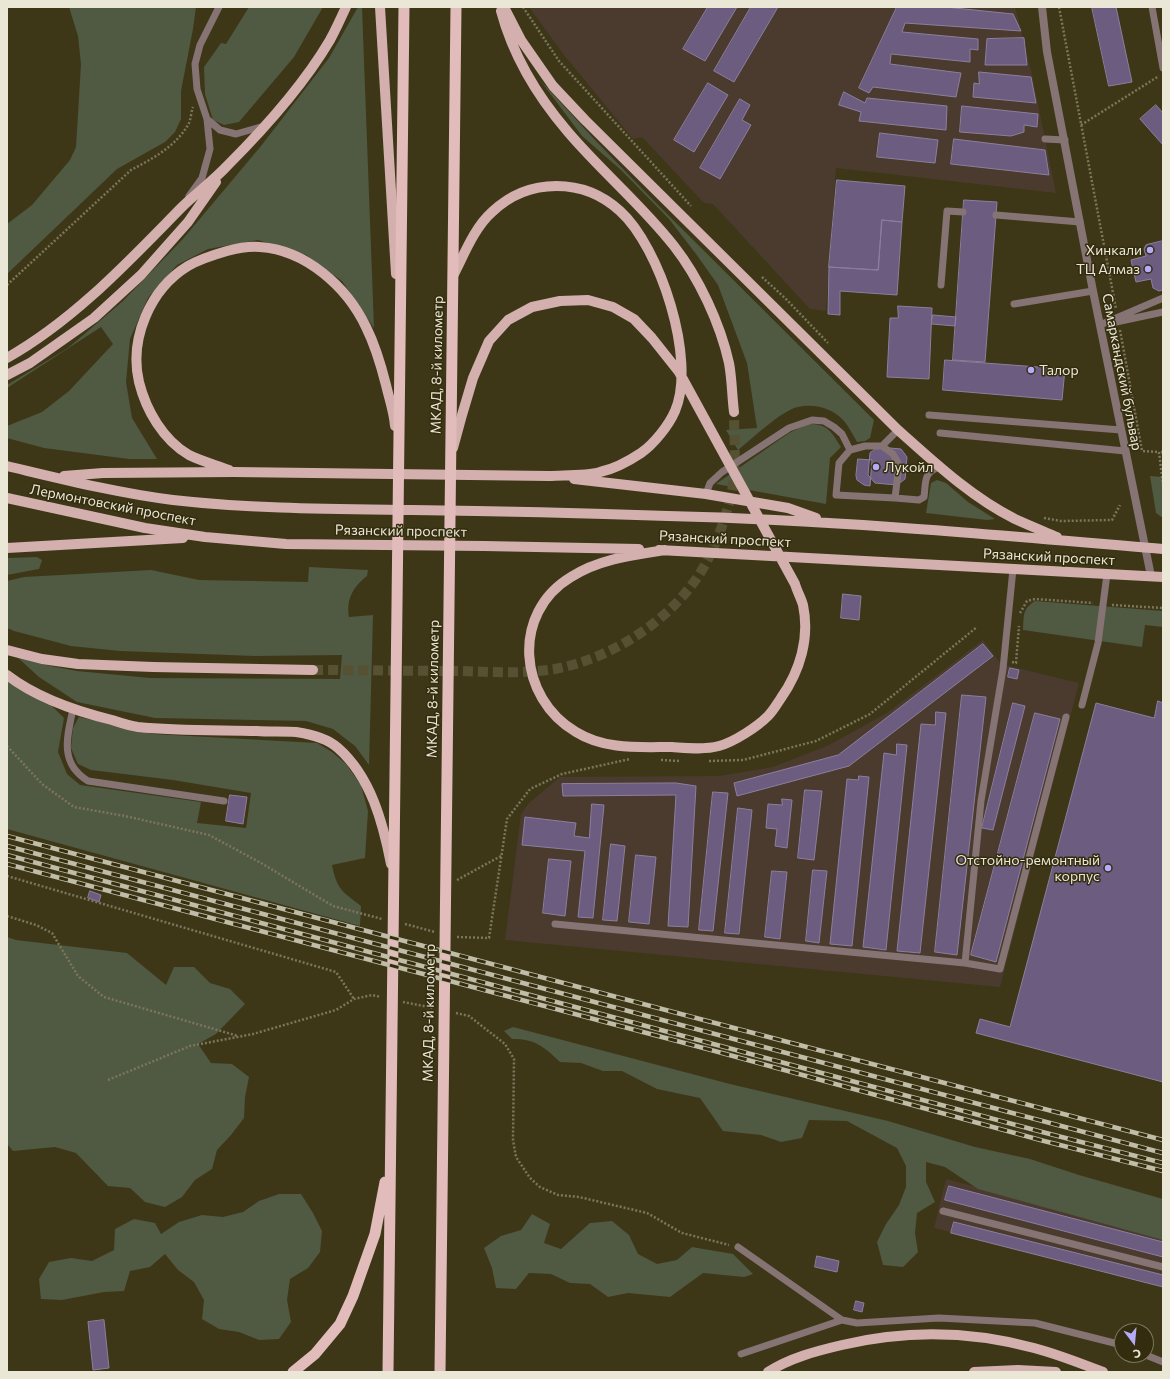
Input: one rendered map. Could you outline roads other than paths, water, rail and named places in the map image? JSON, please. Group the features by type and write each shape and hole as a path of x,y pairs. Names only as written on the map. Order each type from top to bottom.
{"highway":[{"path":"388,1372 404,7"},
{"name":"МКАД, 8-й километр","path":"440,1372 456,7"},
{"path":"293,1372 315,1354 340,1324 353,1296 375,1234 390,1152"}],"main road":[{"path":"7,358 23,349 74,312 118,272 183,206 227,167 306,76 330,39 346,7"},
{"path":"380,7 400,330"},
{"path":"500,7 504,23 522,67 540,95 568,133 646,213 675,246 701,288 717,326 729,364 734,412"},
{"path":"504,7 525,47 553,86 585,120 898,430 940,467 981,498 1014,518 1066,541"},
{"path":"7,376 30,363 94,318 141,275 188,222 227,167"},
{"path":"52,477 103,474 234,472 549,476 600,472 620,465 641,453 655,440 675,410 682,373 678,336 668,295 650,253 632,224 622,212 595,194 580,188 564,185 532,188 503,202 491,212 481,224 453,276"},
{"path":"234,472 190,455 180,449 164,433 157,424 146,404 138,376 137,361 138,346 145,319 152,304 162,289 187,267 204,258 241,248 260,247 278,250 296,256 323,273 336,284 347,297 366,327 380,362 394,415 398,455"},
{"path":"451,456 473,378 489,341 508,320 532,307 560,300 588,300 613,307 634,319 652,338 679,372 794,584 803,604 805,624 804,644 799,664 791,683 768,716 738,737 720,746 701,748 620,747 589,739 575,732 551,712 535,685 530,670 528,655 529,640 533,624 539,610 548,597 558,586 571,577 585,570 623,557 665,550"},
{"name":"Лермонтовский проспект","path":"7,466 118,492 172,500 293,508"},
{"path":"549,476 706,494 788,508 828,522"},
{"name":"Лермонтовский проспект","path":"7,498 145,528 205,537 286,544"},
{"name":"Рязанский проспект","path":"293,508 523,512 713,517 828,522 1163,549"},
{"path":"7,548 205,537"},
{"name":"Рязанский проспект","path":"286,544 665,550 1163,577"},
{"path":"7,650 42,659 78,664 314,670"},
{"path":"7,675 44,697 83,713 137,726 170,729 296,732 321,738 338,747 350,760 366,783 386,838 393,874"},
{"path":"768,1372 787,1361 851,1342 903,1335 939,1334 977,1337 1035,1348 1103,1372"},
{"path":"974,1372 1018,1370 1056,1372"}],"street":[{"name":"Самаркандский бульвар","path":"1042,7 1047,52 1093,291 1151,576"}],"lane":[{"path":"183,206 202,178 210,149 207,119 197,89 195,64 200,45 219,7"},
{"path":"1152,7 1163,68"},
{"path":"207,119 220,130 236,134 264,126"},
{"path":"1045,139 1065,140"},
{"path":"942,284 948,211 963,212"},
{"path":"996,215 1080,222"},
{"path":"1014,304 1093,291"},
{"path":"1118,320 1163,298"},
{"path":"1100,325 1118,320 1163,312"},
{"path":"929,415 1121,430"},
{"path":"706,494 710,483 722,472 789,428 812,420 824,421 834,426 842,434 850,450"},
{"path":"882,446 898,430"},
{"path":"940,433 1125,451"},
{"path":"895,498 899,465 893,454 882,446 865,446 850,450 839,463 836,495 918,500 924,497 927,475 932,469 940,467"},
{"path":"965,963 981,801 1004,662 1013,569"},
{"path":"1082,705 1098,643 1107,574"},
{"path":"73,709 67,735 68,758 74,768 88,781 224,801"},
{"path":"555,924 965,963 1000,970 1066,717"},
{"path":"944,1211 1163,1267"},
{"path":"738,1247 842,1320 857,1323 939,1318 1035,1323 1114,1343"},
{"path":"741,1354 842,1320"}],"tunnel":[{"path":"313,670 532,672 577,664 621,645 642,632 678,601 694,583 710,555 723,522 733,486 735,465 734,412"}],"railway":[{"path":"7,836 1163,1140"},
{"path":"7,846 1163,1153"},
{"path":"7,855 1163,1163"},
{"path":"7,864 711,1050 1044,1141 1163,1171"}],"place":[{"name":"Хинкали","path":"1150,250"},
{"name":"ТЦ Алмаз","path":"1148,269"},
{"name":"Талор","path":"1031,370"},
{"name":"Лукойл","path":"876,467"},
{"name":"Отстойно-ремонтный корпус","path":"1108,868"}]}
